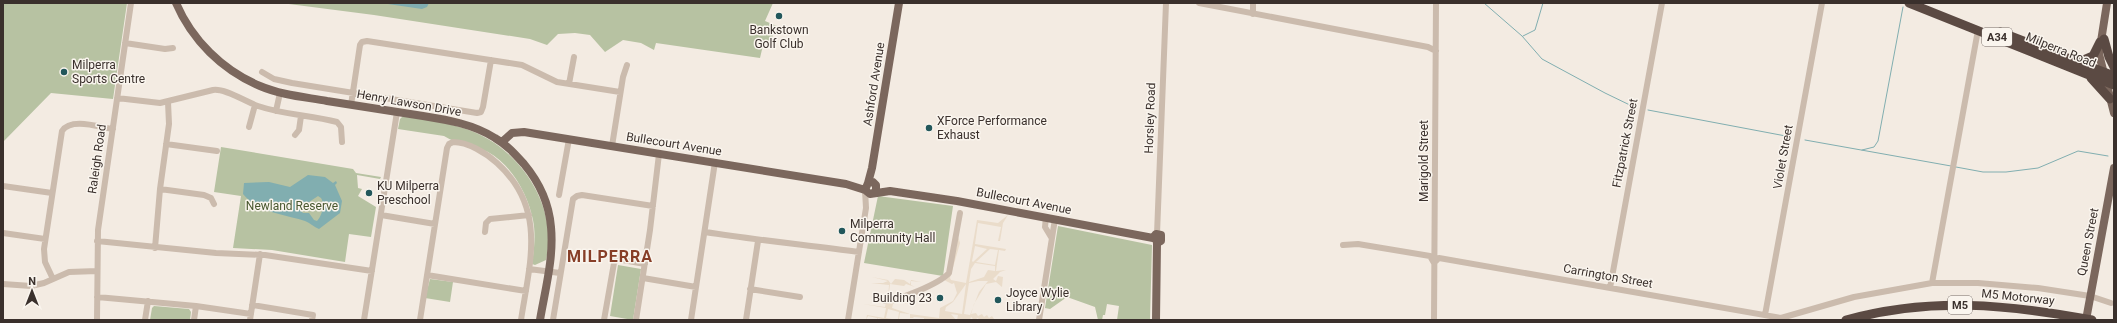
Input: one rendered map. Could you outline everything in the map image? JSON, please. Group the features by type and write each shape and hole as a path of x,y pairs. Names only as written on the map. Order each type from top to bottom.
{"highway":[{"name":"Milperra Road","path":"1909,3 2083,72 2111,78"},
{"name":"Milperra Road","path":"1924,3 2079,62 2111,78"},
{"path":"2079,62 2093,56 2102,41"},
{"path":"2102,41 2108,57 2111,78"},
{"path":"2083,72 2095,81 2110,99"},
{"name":"M5 Motorway","path":"1846,320 1903,309 1966,305 2020,308 2092,320"},
{"name":"M5 Motorway","path":"1874,320 1911,314 1969,310 2011,312 2063,320"}],"main road":[{"name":"Henry Lawson Drive","path":"176,3 196,36 218,61 248,81 280,93 461,123 482,131 502,142 531,173 546,201 552,234 548,272 540,320"},
{"name":"Ashford Avenue","path":"870,188 899,3"},
{"path":"2102,41 2107,3"},
{"path":"2102,41 2110,3"},
{"path":"2111,78 2110,99 2114,113"},
{"name":"Bullecourt Avenue","path":"502,142 512,133 520,132 569,139 1046,217 1156,238"},
{"name":"Queen Street","path":"2086,320 2114,168"},
{"name":"Horsley Road","path":"1156,238 1156,320"}],"street":[{"name":"Raleigh Road","path":"97,320 97,241 131,3"},
{"name":"Horsley Road","path":"1156,238 1166,3"},
{"path":"1199,3 1428,47 1436,51"},
{"path":"1253,3 1253,14"},
{"name":"Marigold Street","path":"1434,320 1436,3"},
{"name":"Fitzpatrick Street","path":"1610,288 1662,3"},
{"name":"Violet Street","path":"1765,315 1822,3"},
{"path":"1978,30 1932,283 2000,284 2090,296 2112,303"},
{"path":"351,105 360,45 364,41 526,66 553,80 620,92"},
{"path":"125,43 160,48 173,48"},
{"path":"569,84 574,57"},
{"path":"262,72 279,80 353,93 480,112 483,107 490,60"},
{"path":"612,146 620,92 624,74 628,65"},
{"path":"117,98 156,103 168,102 219,89 255,105 276,111 339,123 342,142"},
{"path":"276,111 280,93"},
{"path":"155,248 160,189 169,120 168,102"},
{"path":"248,127 255,105"},
{"path":"364,320 397,112"},
{"path":"295,135 299,130 301,116"},
{"path":"53,279 44,258 45,239 60,134 64,127 76,124 113,129"},
{"path":"559,195 569,139"},
{"path":"420,320 447,148 449,144 453,142 471,147 490,157 500,165 519,190 529,215 532,241 521,320"},
{"path":"166,144 217,151"},
{"path":"636,320 645,264 659,154"},
{"path":"691,320 715,162"},
{"path":"3,186 52,193"},
{"name":"Ashford Avenue","path":"848,320 870,188"},
{"path":"160,189 207,196 214,204"},
{"path":"553,320 571,203 577,196 652,206"},
{"path":"885,301 893,301 901,296 914,294 949,273 960,213"},
{"path":"381,215 435,224"},
{"path":"485,232 486,223 490,219 529,215"},
{"path":"1046,217 1045,227 1051,237"},
{"path":"1039,320 1055,219"},
{"path":"705,232 758,241 789,242 859,252"},
{"path":"3,233 45,239"},
{"path":"97,241 216,253 260,254 372,271"},
{"path":"746,320 758,241"},
{"path":"1343,244 1358,244 1430,256 1434,263"},
{"path":"614,252 617,259"},
{"path":"97,296 196,306 250,317 260,254"},
{"name":"Carrington Street","path":"1434,263 1439,258 1781,318 1854,297 1932,283"},
{"path":"617,259 645,264"},
{"path":"604,320 614,263 617,259"},
{"path":"529,269 560,273"},
{"path":"3,284 26,286 53,279 74,271 97,271"},
{"path":"427,275 526,291"},
{"path":"643,278 696,287"},
{"path":"750,289 800,297"},
{"path":"145,320 148,301"},
{"path":"2089,307 2096,302 2112,303"},
{"path":"252,305 313,315 312,320"},
{"path":"194,320 196,306"}],"green space":[{"name":"Milperra Sports Centre","path":"3,3 127,3 113,99 51,93 3,142"},
{"name":"Bankstown Golf Club","path":"281,3 773,3 765,21 777,26 770,42 764,41 760,58 656,43 654,50 641,43 623,40 605,52 590,35 575,33 558,34 547,45 530,39 374,15"},
{"path":"403,116 441,122 463,128 483,136 501,148 516,162 530,179 540,198 546,218 548,239 546,260 535,265 532,264 534,231 531,210 518,182 504,165 488,152 444,136 398,129 400,119"},
{"name":"Newland Reserve","path":"221,147 353,169 356,173 381,177 380,179 357,175 358,188 362,189 358,196 376,207 371,237 349,234 345,262 272,250 233,248 241,196 214,192"},
{"path":"878,196 953,206 943,276 864,263"},
{"path":"1058,226 1152,245 1150,320 1117,320 1119,306 1107,304 1105,315 1103,315 1102,320 1098,320 1095,307 1067,297 1050,309 1045,308"},
{"path":"618,265 641,269 633,320 610,316"},
{"path":"430,279 453,282 450,302 425,298"},
{"path":"154,306 189,309 191,312 190,320 150,320 152,308"}],"shaded area":[{"path":"1008,215 1003,223 1000,241 998,241 1001,227 978,223 975,244 1006,249 1005,251 999,250 996,271 1006,270 1000,272 993,279 996,281 998,276 1003,277 1002,287 996,282 986,284 975,303 979,292 988,281 969,283 964,314 970,315 973,307 971,314 976,313 978,316 982,314 984,317 987,315 989,318 992,316 994,319 1007,320 979,320 978,318 974,320 971,317 970,320 957,320 958,315 951,314 956,320 924,320 924,318 910,318 910,314 900,313 899,319 903,320 898,320 885,320 878,318 877,320 877,318 868,316 866,320 867,315 884,318 886,308 863,304 885,307 886,302 895,302 945,278 957,246 957,233 960,243 950,278 951,280 966,283 977,220 998,223","holes":["975,246 987,249 973,262","990,249 998,250 995,265 976,262","975,263 995,266 995,271 988,270 984,277 969,282 971,269","944,280 952,284 954,283 957,293 953,301 940,308 939,318 910,314 892,308 893,304 896,302 911,304 898,301 916,295","966,284 962,314 945,311 946,307 953,302","888,309 899,312 898,320 886,318"]},
{"path":"872,277 888,280 891,284 895,279 904,280 910,284 911,280 921,282 911,281 911,285 915,287 906,284 904,286 890,284 888,301 889,285 871,283 883,283 888,281"}],"water":[{"path":"381,3 429,3 427,7 422,9"},
{"path":"308,175 325,177 333,183 336,181 337,183 335,185 342,201 340,213 319,229 305,221 264,209 249,200 243,194 244,183 269,182 290,187","holes":["318,196 321,198 323,203 322,210 317,221 314,220 309,213 303,213 301,211 303,206"]}],"waterway":[{"path":"1484,3 1522,36 1542,59 1636,108"},
{"path":"1523,36 1535,30 1543,3"},
{"path":"1862,150 1874,147 1878,141 1903,7"},
{"path":"1648,110 1791,137"},
{"path":"1805,140 1951,166"},
{"path":"1956,167 1983,172 2006,172 2038,168 2078,151 2108,156"}],"place":[{"name":"Bankstown Golf Club","path":"779,16"},
{"name":"Milperra Sports Centre","path":"64,72"},
{"name":"XForce Performance Exhaust","path":"929,128"},
{"name":"KU Milperra Preschool","path":"369,193"},
{"name":"Milperra Community Hall","path":"842,231"},
{"name":"Building 23","path":"940,298"},
{"name":"Joyce Wylie Library","path":"998,300"}],"district":[{"name":"MILPERRA","path":"610,256"}]}
